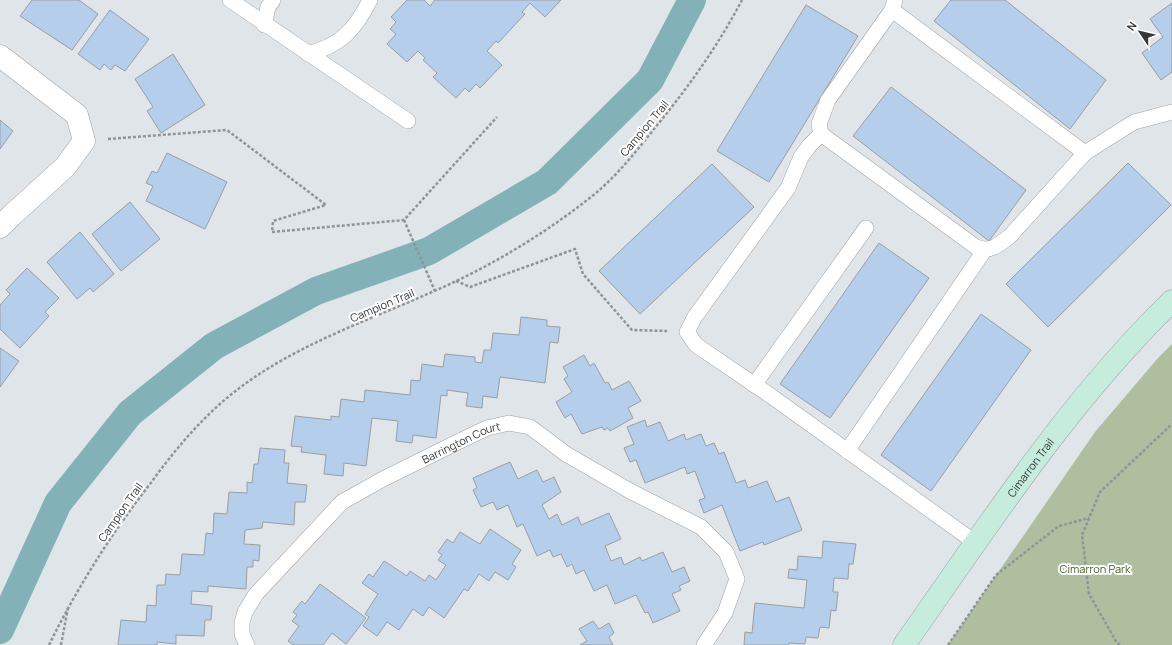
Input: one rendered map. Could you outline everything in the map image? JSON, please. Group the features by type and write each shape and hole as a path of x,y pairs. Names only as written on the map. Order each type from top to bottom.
{"street":[{"path":"0,56 77,115 84,141 65,167 0,227"},
{"name":"Cimarron Trail","path":"904,645 1046,443 1105,371 1172,301"}],"lane":[{"path":"230,0 408,121"},
{"path":"264,24 268,7 273,0"},
{"path":"308,54 321,51 338,42 359,21 370,0"},
{"path":"1085,153 893,5 828,100 820,124 821,134 976,247 984,250 996,247 1010,236 1085,153 1134,122 1172,112"},
{"path":"821,134 801,157 788,188 694,318 687,332 696,345 976,543"},
{"path":"754,385 866,228"},
{"path":"846,451 984,250"},
{"name":"Barrington Court","path":"247,645 242,634 242,623 245,612 256,594 342,502 383,479 487,428 509,423 530,427 566,454 630,491 701,527 726,552 737,579 725,613 704,645"}],"path":[{"name":"Campion Trail","path":"49,645 69,604 134,504 175,450 221,402 266,369 309,345 435,291 484,268 521,245 593,196 635,153 690,85 742,0"},
{"path":"84,141 227,130 326,205 273,221 272,232 404,220 497,117"},
{"path":"404,220 435,291"},
{"path":"456,281 470,287 575,249 583,274 632,330 687,332"},
{"path":"1120,645 1117,644 1089,594 1082,535 1100,492 1172,424"},
{"path":"948,645 996,576 1059,526 1089,518"},
{"path":"61,645 69,604"}],"green space":[{"name":"Cimarron Park","path":"1172,344 1172,645 948,645 1095,432 1158,358"}],"building":[{"path":"32,0 79,0 98,14 72,50 20,16"},
{"path":"407,0 424,0 430,6 435,0 561,0 545,17 530,3 522,12 525,14 498,43 496,41 487,51 502,65 480,88 476,84 469,92 465,88 456,98 433,77 437,73 423,60 425,58 418,51 407,62 387,44 396,34 390,29 396,22 391,17"},
{"path":"951,0 1005,0 1106,80 1070,129 934,21"},
{"path":"1172,3 1172,72 1161,80 1142,53 1163,37 1150,19"},
{"path":"806,5 858,36 769,182 717,151"},
{"path":"110,10 149,39 125,71 115,65 111,70 104,64 100,70 78,54"},
{"path":"173,54 205,105 161,133 147,111 153,107 135,79"},
{"path":"891,87 1026,190 989,241 853,136"},
{"path":"0,120 13,131 0,149"},
{"path":"167,153 227,182 205,229 146,201 153,186 146,183 152,171 157,173"},
{"path":"1128,163 1171,205 1048,327 1006,284"},
{"path":"712,164 754,207 640,314 599,271"},
{"path":"130,202 160,239 121,271 92,234"},
{"path":"80,232 114,274 93,292 90,288 77,299 47,262"},
{"path":"879,243 929,278 830,418 780,384"},
{"path":"27,268 59,298 45,312 49,316 20,348 0,329 0,305 10,294 6,290"},
{"path":"981,314 1031,350 931,491 881,455"},
{"path":"521,317 547,320 547,326 560,327 558,343 550,342 545,383 500,377 497,398 483,396 482,408 466,406 468,393 447,390 447,396 441,395 436,438 413,435 412,443 396,441 398,421 372,418 366,466 344,463 343,476 324,474 326,455 301,452 302,447 291,446 295,416 331,420 331,416 339,417 341,399 364,402 365,390 410,395 411,380 420,381 422,364 443,367 445,354 475,357 475,362 482,363 484,350 491,350 493,333 519,335"},
{"path":"0,348 19,361 0,387"},
{"path":"584,355 590,366 594,363 605,383 608,382 612,390 629,381 641,401 628,408 633,418 610,431 608,428 604,430 602,427 582,434 571,414 565,418 556,402 572,392 564,379 568,376 563,367"},
{"path":"645,420 647,427 660,422 668,441 684,434 686,440 701,434 706,446 714,443 719,454 724,452 736,483 745,480 748,488 767,481 776,502 789,497 802,530 764,545 763,542 740,551 722,505 704,513 699,500 705,498 695,471 687,474 685,467 645,483 636,460 630,462 624,448 634,444 627,427"},
{"path":"260,448 285,450 284,463 289,463 287,483 307,485 305,502 295,502 294,525 263,522 262,528 245,530 244,544 260,545 259,561 253,560 253,567 247,567 246,589 208,586 208,592 192,591 191,604 212,606 211,620 205,620 204,636 176,635 176,644 157,642 157,645 118,645 121,620 146,622 147,605 156,606 157,585 165,585 166,574 180,575 182,554 204,555 206,533 213,534 214,513 227,514 229,492 247,493 247,482 252,483 254,464 258,464"},
{"path":"510,462 518,479 537,470 543,482 554,477 561,492 542,505 549,519 557,514 562,525 578,517 581,525 609,513 621,539 605,546 611,561 621,557 624,565 640,557 642,561 663,552 672,572 684,567 690,581 679,586 681,590 672,594 680,611 653,623 648,612 645,613 636,595 615,604 607,585 594,591 584,570 576,574 572,564 567,567 561,554 553,557 550,550 537,556 523,524 517,527 508,505 497,510 493,502 481,507 473,490 477,488 473,478"},
{"path":"490,529 521,550 512,564 516,567 508,580 495,572 489,581 479,574 468,591 464,589 444,618 429,607 423,616 413,609 399,630 387,622 377,636 363,626 369,617 365,614 378,594 362,583 369,574 373,577 384,561 407,576 410,571 425,581 429,575 436,580 446,565 438,560 442,555 438,552 447,539 453,543 460,532 480,544"},
{"path":"823,541 856,544 853,564 849,564 848,579 834,578 833,592 838,592 836,611 831,610 829,628 820,627 818,638 806,637 805,644 789,643 788,645 744,645 745,632 752,633 755,603 804,608 807,580 788,578 789,569 797,570 798,556 822,558"},
{"path":"320,584 366,618 346,644 332,633 323,645 293,645 288,641 299,626 292,621 297,615 293,612 302,601 305,604"},
{"path":"593,621 599,629 609,623 614,633 609,637 613,645 580,645 587,641 579,629"}],"waterway":[{"path":"0,630 58,503 130,413 214,346 316,291 429,251 547,182 650,80 692,0"}]}
